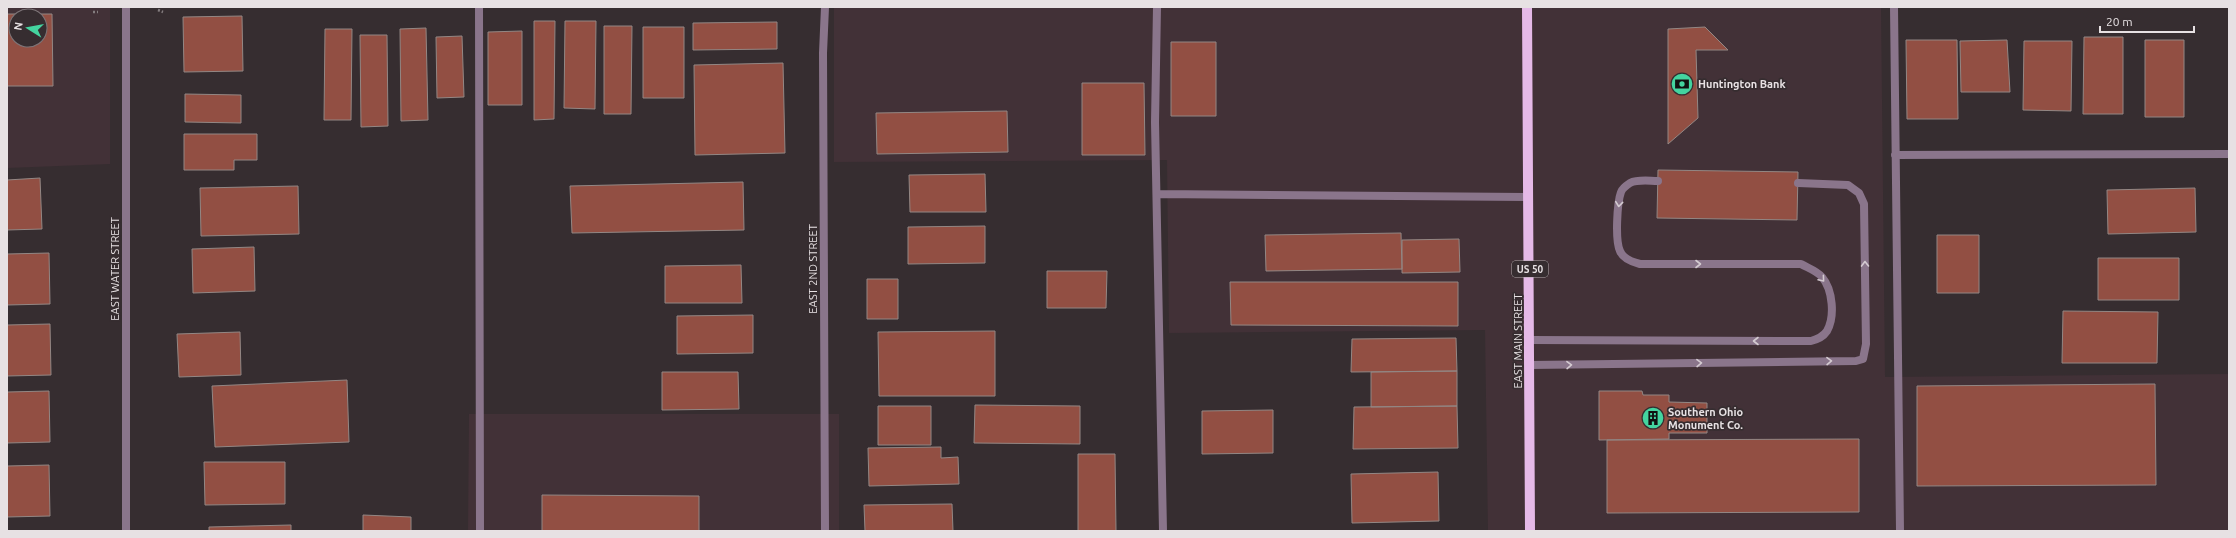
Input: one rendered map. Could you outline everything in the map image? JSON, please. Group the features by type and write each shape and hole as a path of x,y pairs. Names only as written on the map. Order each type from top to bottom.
{"main road":[{"name":"EAST MAIN STREET","path":"1527,7 1530,196 1530,531"}],"street":[{"name":"EAST WATER STREET","path":"126,7 126,531"},
{"path":"479,7 480,531"},
{"name":"EAST 2ND STREET","path":"825,7 823,61 825,531"},
{"path":"1158,7 1155,122 1163,531"},
{"path":"1894,7 1900,531"},
{"path":"1895,155 2229,154"},
{"path":"1530,340 1811,341 1822,337 1827,331 1831,316 1830,290 1822,277 1801,264 1640,264 1625,258 1620,251 1618,242 1618,203 1622,190 1630,183 1639,181 1658,181"},
{"path":"1530,365 1848,361 1863,359 1866,344 1864,204 1859,193 1848,186 1798,183"},
{"path":"1157,194 1530,196"}],"path":[{"path":"158,10 163,12"},
{"path":"93,12 98,12"}],"shaded area":[{"path":"7,7 110,7 110,164 7,168"},
{"path":"834,7 1881,7 1885,377 2229,374 2229,531 1488,531 1485,330 1169,333 1167,160 834,162"},
{"path":"469,414 839,414 839,531 468,531"}],"building":[{"path":"7,14 8,48 48,48 48,14 52,14 53,86 7,86"},
{"path":"242,16 243,71 184,72 183,17"},
{"path":"534,21 555,21 554,119 534,120"},
{"path":"565,21 596,21 595,109 564,108"},
{"path":"777,22 777,49 693,50 693,23"},
{"path":"604,26 632,26 631,114 604,114"},
{"path":"643,27 684,27 684,98 643,98"},
{"name":"Huntington Bank","path":"1705,27 1728,50 1696,50 1698,118 1668,144 1668,29"},
{"path":"426,28 428,120 401,121 400,29"},
{"path":"325,29 352,29 351,120 324,120"},
{"path":"522,31 522,105 488,105 488,32"},
{"path":"360,35 387,35 388,126 361,127"},
{"path":"462,36 464,97 437,98 436,37"},
{"path":"2084,37 2123,37 2123,114 2083,114"},
{"path":"1906,40 1957,40 1958,119 1907,119"},
{"path":"2007,40 2010,92 1961,92 1960,41"},
{"path":"2145,40 2184,40 2184,117 2145,117"},
{"path":"2024,41 2072,41 2071,111 2023,110"},
{"path":"1171,42 1216,42 1216,116 1171,116"},
{"path":"783,63 785,153 695,155 694,65"},
{"path":"1082,83 1144,83 1145,155 1082,155"},
{"path":"185,94 241,95 241,123 185,122"},
{"path":"1007,111 1008,152 877,154 876,113"},
{"path":"184,134 257,134 257,160 234,160 234,170 184,170"},
{"path":"1658,170 1798,172 1797,220 1657,218"},
{"path":"985,174 986,212 910,212 909,175"},
{"path":"40,178 42,229 7,230 7,180"},
{"path":"743,182 744,230 572,233 570,186"},
{"path":"298,186 299,234 201,236 200,188"},
{"path":"2195,188 2196,232 2108,234 2107,190"},
{"path":"985,226 985,263 908,264 908,227"},
{"path":"1401,233 1402,269 1266,271 1265,235"},
{"path":"1937,235 1979,235 1979,293 1937,293"},
{"path":"1459,239 1460,272 1402,273 1402,240"},
{"path":"254,247 255,291 193,293 192,249"},
{"path":"49,253 50,304 7,305 7,254"},
{"path":"2098,258 2179,258 2179,300 2098,300"},
{"path":"741,265 742,303 665,303 665,266"},
{"path":"1047,271 1107,271 1106,308 1047,308"},
{"path":"867,279 898,279 898,319 867,319"},
{"path":"1230,282 1458,282 1458,326 1231,325"},
{"path":"2063,311 2158,312 2157,363 2062,363"},
{"path":"753,315 753,353 677,354 677,316"},
{"path":"50,324 51,375 7,376 7,325"},
{"path":"995,331 995,396 879,396 878,332"},
{"path":"240,332 241,375 179,377 177,334"},
{"path":"1456,338 1457,371 1351,372 1352,339"},
{"path":"1457,371 1457,406 1371,407 1371,372"},
{"path":"662,372 738,372 739,409 662,410"},
{"path":"347,380 349,442 215,447 212,386"},
{"path":"2155,384 2156,485 1917,486 1917,386"},
{"path":"49,391 50,442 7,443 7,392"},
{"name":"Southern Ohio Monument Co.","path":"1599,391 1642,391 1643,395 1669,395 1669,402 1707,403 1707,433 1669,433 1669,439 1599,440"},
{"path":"975,405 1080,406 1080,444 974,443"},
{"path":"878,406 931,406 931,445 878,445"},
{"path":"1457,406 1458,448 1353,449 1354,407"},
{"path":"1273,410 1273,453 1202,454 1202,411"},
{"path":"1859,439 1859,512 1607,513 1607,440"},
{"path":"941,447 941,458 958,457 959,484 869,486 868,448"},
{"path":"1078,454 1115,454 1116,531 1078,531"},
{"path":"204,462 285,462 285,504 205,505"},
{"path":"49,465 50,516 7,517 7,466"},
{"path":"1438,472 1439,521 1352,523 1351,474"},
{"path":"542,495 699,496 699,531 542,531"},
{"path":"952,504 953,531 865,531 864,505"},
{"path":"363,515 411,517 411,531 363,531"},
{"path":"291,525 291,531 209,531 209,527"}],"place":[{"name":"Huntington Bank","path":"1682,84"},
{"name":"Southern Ohio Monument Co.","path":"1653,418"}]}
